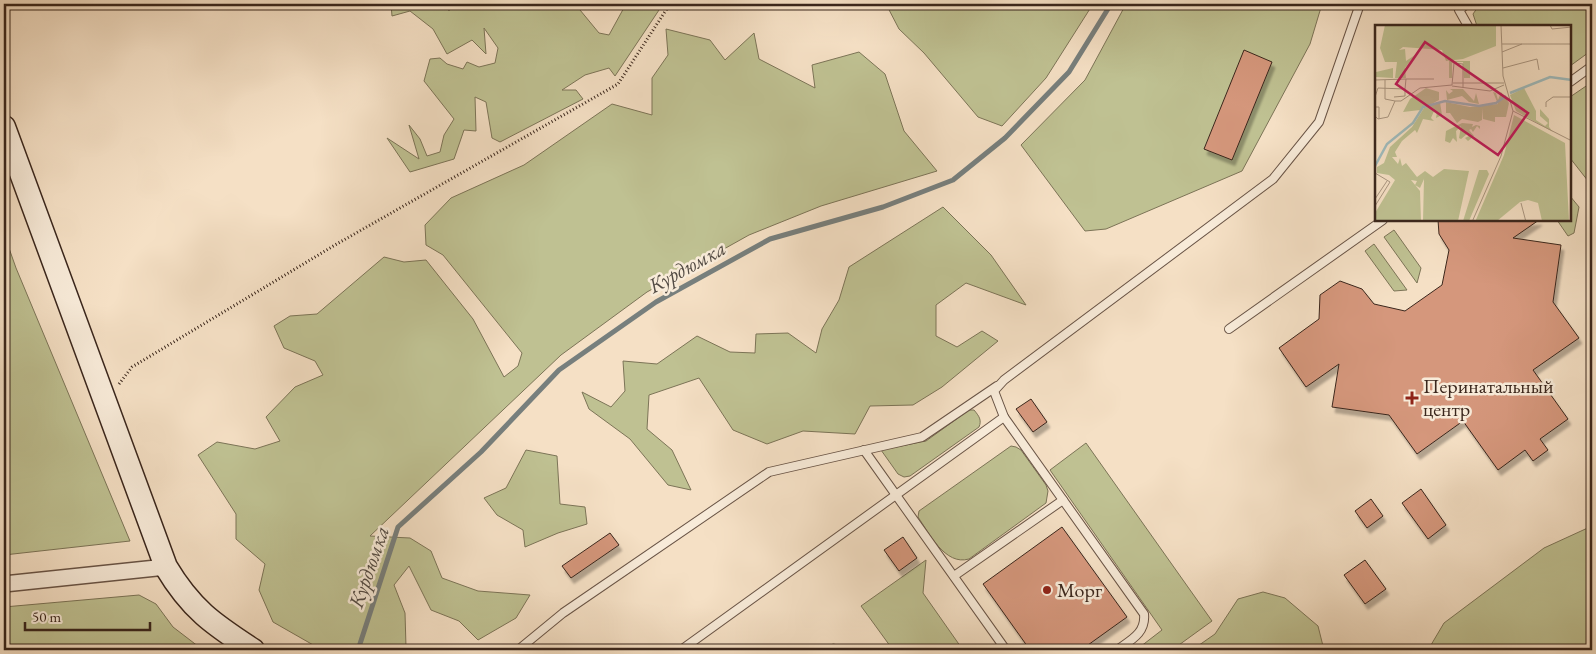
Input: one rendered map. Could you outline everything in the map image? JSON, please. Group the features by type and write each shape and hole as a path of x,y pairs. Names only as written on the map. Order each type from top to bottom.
{"main road":[{"path":"4,127 166,567 181,591 195,608 213,624 253,650"}],"street":[{"path":"4,584 166,567"}],"lane":[{"path":"518,650 563,614 769,472 922,437 998,384 1273,179 1320,122 1360,4"},
{"path":"1467,4 1457,7 1467,25"},
{"path":"1571,81 1592,66"},
{"path":"1229,329 1382,221"},
{"path":"998,384 994,391 995,397 1004,417 1144,614 1143,628 1138,635 1117,650"},
{"path":"681,650 1004,417"},
{"path":"864,450 1006,650"},
{"path":"954,576 1063,500"}],"path":[{"path":"106,403 132,367 335,245 618,84 670,4"}],"green space":[{"path":"391,4 447,4 449,11 450,4 582,4 580,10 599,33 609,35 626,4 663,4 615,76 609,68 585,75 562,90 576,90 583,99 500,142 492,138 486,102 475,97 476,131 464,130 454,159 410,172 387,138 419,159 409,125 420,139 427,156 440,152 444,135 454,119 424,81 430,59 440,58 447,64 463,69 467,62 479,67 495,63 498,48 484,28 486,54 472,40 447,54 433,29 410,11 392,16"},
{"path":"886,4 955,4 956,8 963,4 1093,4 1046,78 1002,126 978,117 924,53 899,29"},
{"path":"1126,4 1322,4 1310,44 1242,171 1106,229 1085,231 1021,145 1085,80"},
{"path":"1480,4 1592,4 1592,50 1571,65 1571,25 1477,25 1473,14"},
{"path":"666,29 710,40 725,60 754,33 759,59 815,88 812,65 859,52 885,74 904,131 937,171 821,206 749,235 647,292 561,355 370,536 410,538 431,551 442,578 478,591 530,595 516,618 478,640 459,621 431,610 409,566 394,585 405,613 406,647 409,650 322,650 273,622 259,590 265,564 236,539 236,514 198,455 217,442 255,449 280,441 266,417 295,387 323,375 315,361 284,348 274,326 290,316 317,314 384,257 404,262 426,260 473,319 504,377 518,366 522,353 443,255 426,245 425,225 451,198 524,165 612,104 652,115 652,78 668,55"},
{"path":"1592,82 1592,186 1571,159 1571,96"},
{"path":"1571,197 1579,207 1574,233 1568,236 1558,221 1571,221"},
{"path":"943,207 991,255 1026,305 966,283 936,305 936,336 957,347 982,331 998,341 942,387 913,405 870,406 855,434 803,431 767,444 733,430 699,378 649,395 647,429 672,450 691,490 668,485 630,439 589,409 582,392 611,407 625,391 623,361 657,364 697,336 730,352 755,353 756,334 788,333 816,353 822,329 839,300 849,267"},
{"path":"1394,230 1421,268 1417,283 1384,237"},
{"path":"4,234 16,268 130,541 4,555"},
{"path":"1374,244 1407,290 1394,291 1365,251"},
{"path":"969,410 974,410 979,416 979,427 910,476 904,477 898,474 881,450 926,441"},
{"path":"1086,443 1212,621 1172,650 1136,650 1162,630 1050,470"},
{"path":"1011,446 1021,450 1046,485 1048,491 1046,503 969,559 960,560 952,558 933,539 918,517 919,511"},
{"path":"526,450 557,456 560,504 585,507 587,524 558,533 525,547 523,530 497,515 484,498 506,488"},
{"path":"1592,526 1592,650 1428,650 1444,623 1544,548"},
{"path":"926,560 923,593 963,650 893,650 861,606"},
{"path":"1263,592 1285,598 1318,626 1324,650 1192,650 1215,634 1238,599"},
{"path":"139,595 156,604 173,627 203,650 4,650 4,607"},
{"path":"833,644 849,647 849,650 822,650"}],"building":[{"path":"1244,50 1272,62 1232,160 1204,149"},
{"path":"1438,221 1538,221 1513,238 1561,245 1553,302 1579,338 1533,370 1568,419 1540,439 1548,450 1533,461 1525,450 1498,470 1463,421 1417,454 1389,415 1332,407 1339,364 1306,387 1279,348 1319,319 1320,295 1340,281 1362,289 1374,304 1405,311 1442,285 1449,250 1439,234"},
{"path":"1031,399 1047,422 1033,432 1016,409"},
{"path":"1421,489 1446,525 1428,539 1402,503"},
{"path":"1371,499 1383,516 1367,528 1355,511"},
{"name":"Морг","path":"1062,527 1127,617 1081,650 1030,650 983,584"},
{"path":"610,533 619,545 571,578 562,566"},
{"path":"903,537 917,558 899,571 884,550"},
{"path":"1365,560 1386,589 1365,604 1344,575"}],"waterway":[{"name":"Курдюмка","path":"358,650 398,527 481,452 559,370 656,302 770,239 883,207 953,180 1005,138 1069,72 1111,4"}],"place":[{"name":"Перинатальный центр","path":"1412,398"},
{"name":"Морг","path":"1047,590"}]}
